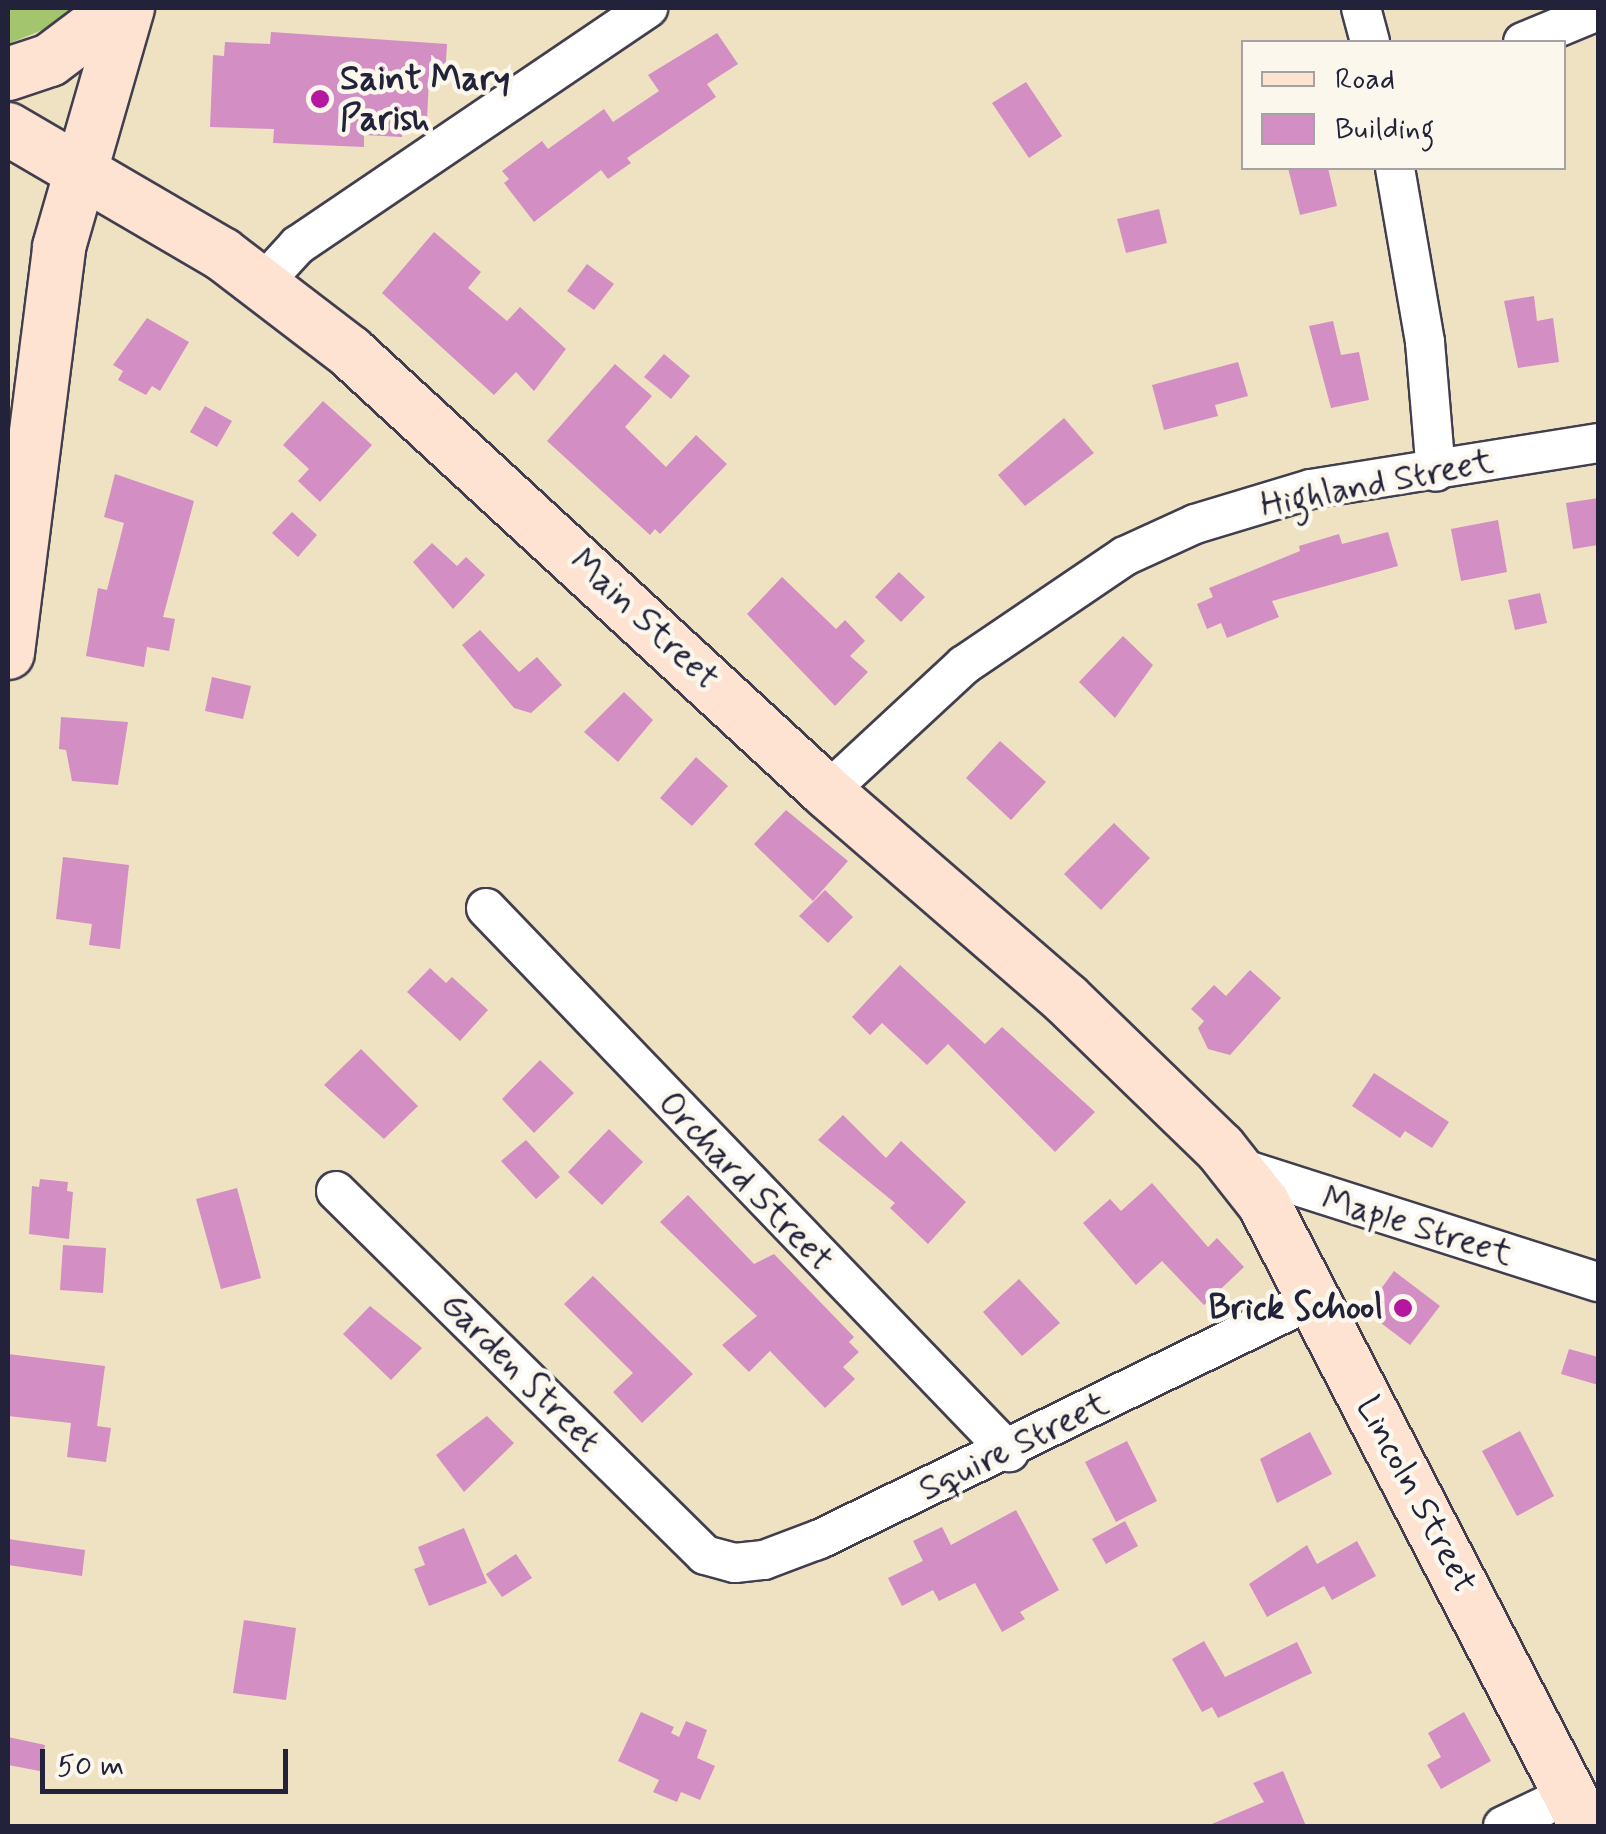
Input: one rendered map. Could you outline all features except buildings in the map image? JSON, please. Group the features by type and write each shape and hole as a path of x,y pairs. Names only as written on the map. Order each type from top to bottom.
{"main road":[{"path":"8,74 50,60 118,8"},
{"path":"8,653 58,246 128,8"},
{"name":"Main Street","path":"8,128 264,282 594,574 827,792 1066,999 1237,1167"},
{"name":"Lincoln Street","path":"1237,1167 1313,1299 1578,1810"}],"street":[{"path":"264,282 298,244 648,8"},
{"path":"1361,8 1369,40"},
{"path":"1528,40 1598,12"},
{"path":"1395,170 1424,342 1436,472"},
{"name":"Highland Street","path":"827,792 964,665 1125,556 1195,524 1311,489 1598,443"},
{"name":"Orchard Street","path":"486,908 1009,1452"},
{"name":"Maple Street","path":"1237,1167 1598,1282"},
{"name":"Garden Street","path":"336,1192 705,1555"},
{"name":"Squire Street","path":"705,1555 735,1563 764,1560 1009,1452 1313,1299"},
{"path":"1503,1826 1578,1810"}],"green space":[{"path":"8,8 73,8 45,29 8,44"}],"place":[{"name":"Saint Mary Parish","path":"320,99"},
{"name":"Brick School","path":"1403,1308"}]}
